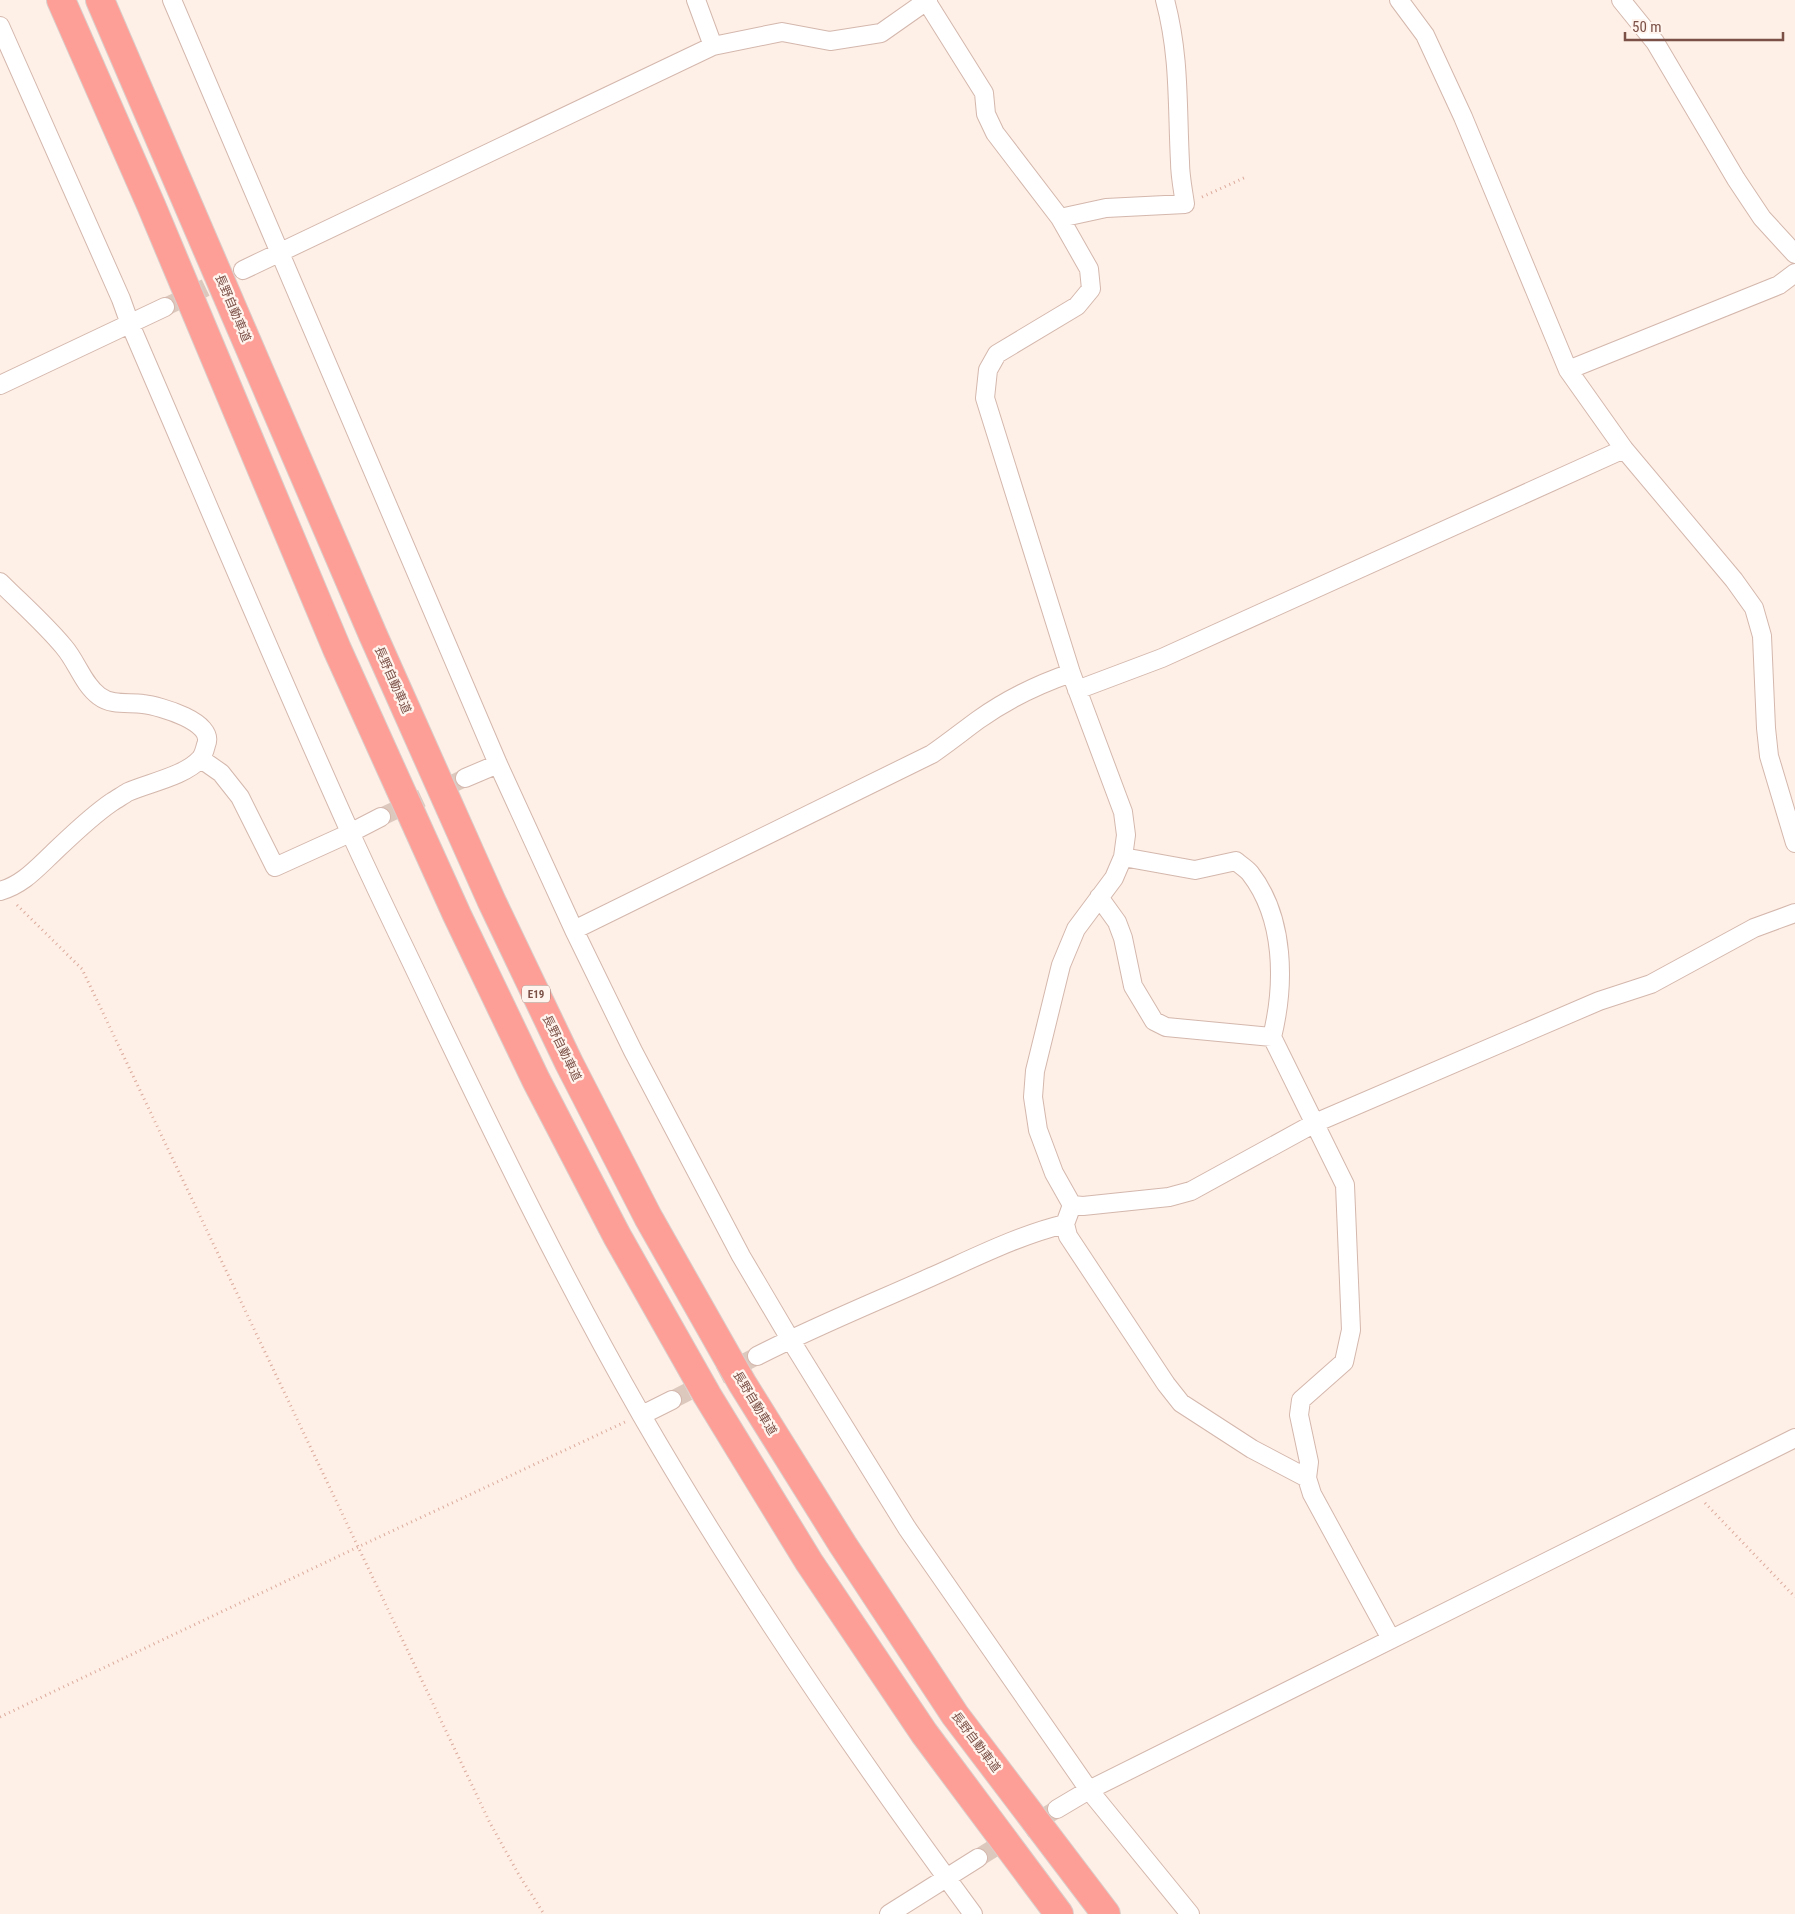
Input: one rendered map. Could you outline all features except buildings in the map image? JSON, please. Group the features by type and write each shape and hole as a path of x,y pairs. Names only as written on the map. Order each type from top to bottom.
{"highway":[{"path":"61,0 151,205 337,649 470,941 536,1080 608,1219 707,1394 809,1562 924,1733 1059,1914"},
{"name":"長野自動車道","path":"100,0 372,635 492,902 569,1063 648,1217 742,1383 848,1553 955,1715 1106,1914"}],"street":[{"path":"172,0 498,764 574,930 642,1068 741,1256 907,1528 1089,1790 1190,1914"},
{"path":"696,0 713,46"},
{"path":"1060,218 1106,208 1185,204 1180,164 1178,78 1172,25 1166,0"},
{"path":"1399,0 1425,35 1466,126 1568,370 1624,449 1734,580 1754,608 1762,636 1769,756 1795,843"},
{"path":"1621,0 1654,42 1736,179 1762,218 1795,254"},
{"path":"243,270 713,46 782,32 830,41 882,33 928,1 984,93 986,114 995,133 1060,218 1089,269 1091,289 1077,306 997,354 988,370 985,398 1071,673 1123,812 1126,835 1123,857 1114,878 1076,929 1061,965 1035,1071 1033,1097 1038,1130 1054,1173 1072,1205 1065,1224 1068,1236 1166,1384 1182,1403 1252,1449 1306,1478"},
{"path":"0,26 121,299 130,324 350,833 488,1122 550,1244 642,1415 703,1518 790,1655 932,1859 974,1914"},
{"path":"1568,370 1779,285 1795,274"},
{"path":"0,385 165,307"},
{"path":"1077,690 1162,658 1624,449"},
{"path":"0,582 64,647 100,697 114,702 143,704 166,709 192,720 202,727 207,734 208,741 201,759 156,783 128,792 110,803 89,819 23,881 4,890"},
{"path":"574,930 932,754 980,719 1019,695 1050,680 1071,673"},
{"path":"201,759 221,773 240,797 275,867 381,817"},
{"path":"465,778 498,764"},
{"path":"1123,857 1195,870 1236,861 1250,873 1266,901 1274,926 1280,983 1272,1037 1345,1185 1351,1330 1344,1362 1301,1400 1299,1415 1309,1462 1306,1478 1312,1494 1391,1639"},
{"path":"1099,897 1117,922 1123,938 1133,986 1154,1021 1166,1027 1272,1037"},
{"path":"1072,1205 1083,1206 1169,1197 1191,1191 1315,1123 1599,1001 1650,984 1754,928 1795,913"},
{"path":"757,1356 790,1339 970,1260 1048,1228 1065,1224"},
{"path":"642,1415 672,1400"},
{"path":"1057,1809 1089,1790 1795,1438"},
{"path":"889,1914 978,1858"}],"path":[{"path":"1185,204 1246,177"},
{"path":"4,890 82,969 490,1823 519,1875 544,1914"},
{"path":"0,1717 642,1415"},
{"path":"1695,1488 1706,1505 1795,1597"}],"tunnel":[{"path":"165,307 243,270"},
{"path":"381,817 465,778"},
{"path":"672,1400 757,1356"},
{"path":"978,1858 1057,1809"}]}
